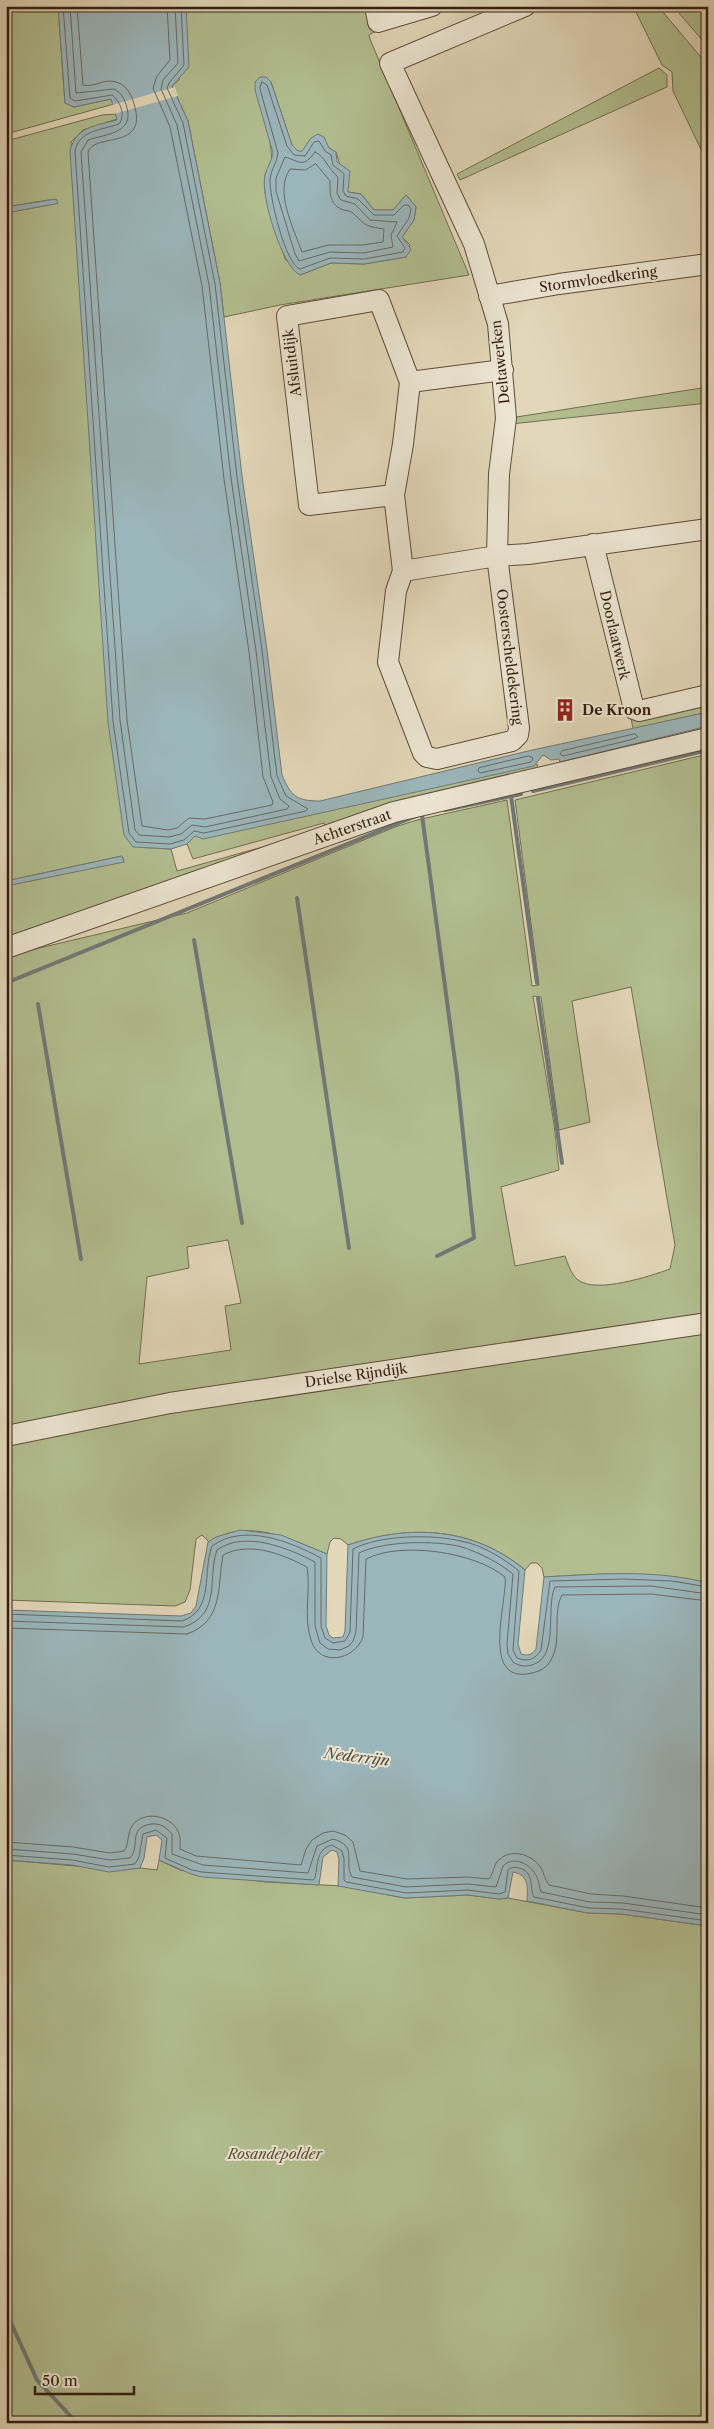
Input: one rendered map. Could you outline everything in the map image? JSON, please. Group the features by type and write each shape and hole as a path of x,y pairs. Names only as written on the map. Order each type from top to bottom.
{"street":[{"path":"375,6 378,22 432,6"},
{"name":"Deltawerken","path":"497,556 499,474 506,418 498,324 474,244 390,63 525,6"},
{"name":"Stormvloedkering","path":"489,296 558,284 708,264"},
{"name":"Afsluitdijk","path":"394,495 309,505 287,316 379,300 410,382 403,444 394,495 403,571"},
{"path":"410,382 503,370"},
{"path":"403,571 497,556 528,554 708,529"},
{"name":"Doorlaatwerk","path":"594,544 634,710 639,711 708,695"},
{"name":"Oosterscheldekering","path":"403,571 396,591 388,662 423,753 427,757 437,759 512,742 518,735 497,556"},
{"name":"Achterstraat","path":"6,948 394,812 708,738"},
{"name":"Drielse Rijndijk","path":"6,1436 189,1400 708,1323"}],"green space":[{"path":"6,6 33,6 33,9 38,9 38,6 58,6 65,103 74,107 111,99 114,104 6,134"},
{"path":"186,6 370,6 376,31 369,35 370,39 469,275 280,305 224,317 220,283 188,121 172,86 179,80","holes":["271,82 292,145 298,152 302,152 311,138 336,152 348,192 361,194 374,210 393,210 406,195 416,207 414,220 402,237 410,245 406,257 364,264 331,263 300,275 285,259 265,193 265,175 272,161 270,141"]},
{"path":"633,6 660,6 708,68 708,164 673,91 672,72 662,65"},
{"path":"673,6 708,6 708,47"},
{"path":"659,68 667,75 667,87 460,180 457,174"},
{"path":"117,114 117,119 83,130 71,142 138,847 171,849 177,871 316,832 6,944 6,886 124,861 122,856 6,881 6,213 58,203 49,200 6,207 6,141 102,115"},
{"path":"708,387 708,403 511,424 510,418"},
{"path":"708,700 708,712 633,729 631,718"},
{"path":"708,754 708,1317 444,1353 6,1430 6,956 187,913 395,827 417,820 507,800 532,986 539,985 515,800","holes":["631,987 675,1245 670,1269 624,1282 598,1285 587,1284 578,1280 565,1256 515,1266 501,1187 559,1170 554,1124 533,996 541,997 559,1130 590,1122 572,1001","228,1240 241,1303 225,1306 231,1350 139,1364 147,1277 189,1268 187,1247"]},
{"path":"537,764 538,773 327,832 324,823 193,859 187,844 195,836"},
{"path":"708,1331 708,1583 667,1576 647,1575 605,1574 544,1577 542,1568 537,1563 531,1563 525,1570 485,1545 441,1534 418,1532 395,1534 371,1538 348,1545 341,1539 334,1538 330,1542 327,1554 298,1542 268,1533 239,1531 209,1542 202,1535 196,1539 190,1590 185,1602 175,1606 6,1600 6,1444 108,1422"},
{"name":"Rosandepolder","path":"6,1860 123,1870 140,1868 157,1870 159,1860 180,1870 265,1882 343,1886 405,1898 468,1895 499,1899 508,1898 588,1913 621,1914 708,1926 708,2423 6,2423"}],"water":[{"path":"58,6 186,6 189,67 172,86 188,121 220,283 242,476 267,650 282,775 288,788 295,796 305,800 320,801 528,751 708,712 708,726 560,762 559,759 551,760 543,755 534,766 203,839 195,836 187,844 171,849 133,847 124,835 108,722 70,151 77,137 88,128 117,120 111,99 74,107 65,103"},
{"path":"260,77 266,77 271,82 292,145 298,151 302,151 311,138 318,134 324,137 329,148 336,152 337,162 350,171 348,192 361,194 374,210 393,210 406,195 416,207 414,220 402,237 411,249 406,257 364,264 331,263 300,275 293,269 286,259 274,230 266,198 265,175 273,153 255,90 255,82"},
{"path":"56,199 58,203 55,204 6,213 6,207"},
{"path":"122,856 124,862 6,886 6,881"},
{"name":"Nederrijn","path":"240,1530 281,1535 327,1554 326,1626 329,1635 333,1638 343,1637 345,1631 348,1545 394,1534 418,1532 462,1538 484,1545 505,1556 525,1570 518,1644 523,1655 531,1654 536,1649 544,1577 647,1574 708,1583 708,1926 621,1914 588,1913 527,1901 525,1879 513,1872 508,1898 499,1899 468,1895 405,1898 338,1886 339,1859 337,1852 332,1850 323,1857 319,1885 202,1877 191,1874 159,1860 162,1840 156,1835 147,1837 144,1858 140,1868 109,1872 72,1865 6,1860 6,1610 181,1616 191,1613 196,1606 208,1542 216,1537"}],"pier":[{"path":"175,87 178,96 114,114 112,105"}],"waterway":[{"path":"533,791 708,750"},
{"path":"445,810 521,794"},
{"path":"511,796 537,983"},
{"path":"422,815 457,1076 474,1238 437,1256"},
{"path":"6,983 416,816"},
{"path":"297,898 349,1248"},
{"path":"194,940 242,1223"},
{"path":"538,998 562,1163"},
{"path":"38,1004 81,1259"},
{"path":"6,2312 37,2380 77,2423"}],"place":[{"name":"De Kroon","path":"565,710"}]}
